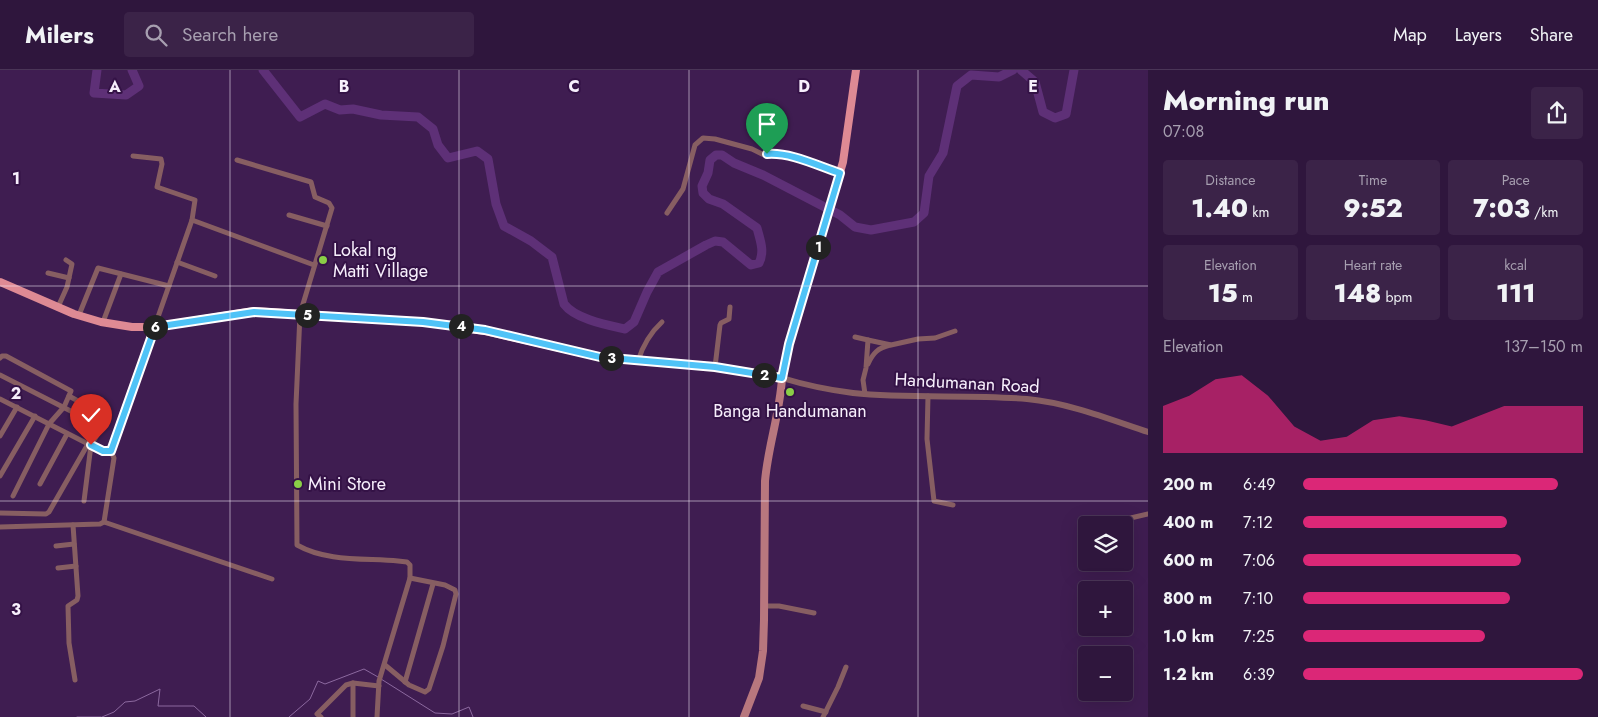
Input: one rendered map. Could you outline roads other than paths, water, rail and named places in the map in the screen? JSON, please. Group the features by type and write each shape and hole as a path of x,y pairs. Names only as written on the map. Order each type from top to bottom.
{"main road":[{"path":"744,717 758,684 761,668 765,606 765,481 767,460 789,344 845,152 856,70"},
{"path":"0,282 79,315 103,322 132,327 155,327 254,312 452,325 485,330 600,357 715,367 782,378"}],"street":[{"path":"667,214 683,189 695,145 703,138 715,139 752,149 762,154 777,153 793,156 840,173"},
{"path":"104,522 114,458 111,451 192,220 196,200 157,187 162,164 161,159 133,156"},
{"path":"236,160 311,182 315,197 331,205 332,208 300,314 296,404 297,545 306,550 331,557 407,562 410,564 410,578 385,666 381,674 377,717"},
{"path":"289,215 327,226"},
{"path":"192,220 314,264"},
{"path":"58,307 72,264 66,260"},
{"path":"177,262 215,276"},
{"path":"79,315 98,268 169,286"},
{"path":"48,273 69,278"},
{"path":"103,322 121,274"},
{"path":"715,367 720,326 721,323 729,319 730,307"},
{"path":"638,361 643,345 655,328 662,322"},
{"path":"866,368 872,355 890,345 918,339 936,338 955,331"},
{"path":"855,337 890,345"},
{"path":"865,394 863,380 868,340"},
{"path":"0,358 6,356 70,390 64,407 49,424 12,496"},
{"path":"0,375 102,427"},
{"name":"Handumanan Road","path":"782,378 821,388 865,394 1006,398 1046,402 1082,411 1148,432"},
{"path":"0,513 46,514 49,512 78,461 102,427 104,415 69,396"},
{"path":"928,396 927,439 934,501 953,505"},
{"path":"0,399 103,451 111,451"},
{"path":"0,436 17,407"},
{"path":"0,476 35,416"},
{"path":"40,484 67,434"},
{"path":"84,501 89,444"},
{"path":"78,461 87,465"},
{"path":"1133,517 1148,514"},
{"path":"0,527 100,524 104,522 272,579"},
{"path":"73,525 78,596 77,600 68,606 69,643 75,680"},
{"path":"56,546 74,544"},
{"path":"58,568 76,566"},
{"path":"385,666 405,682 425,692 429,689 443,646 456,594 452,587 410,578"},
{"path":"405,682 433,584"},
{"path":"765,606 779,606 814,613"},
{"path":"803,706 825,715 846,666"},
{"path":"317,716 339,690 346,685 353,683 379,684"},
{"path":"353,683 353,717"}],"waterway":[{"path":"97,70 94,93 126,95 139,86 132,70"},
{"path":"263,70 300,117 325,104 340,110 353,109 381,115 418,117 433,129 438,145 448,158 477,151 488,159 496,204 504,226 531,241 552,257 564,304 583,317 625,329 634,322 658,272 706,245 715,241 723,242 751,265 759,263 762,250 757,228 723,204 709,199 703,193 702,186 708,173 710,160 716,155 722,155 734,163 763,175 840,215 855,227 871,230 914,222 924,213 929,176 943,153 957,86 971,75 999,77 1013,70"},
{"path":"1021,70 1035,82 1043,112 1055,118 1066,114 1074,70"},
{"path":"289,717 310,699 318,681 325,684 364,669 378,677"},
{"path":"381,679 435,713 452,714 469,707 473,717"},
{"path":"102,717 114,712 125,702 135,701 160,689 158,706 194,706 206,717"},
{"path":"77,717 101,717"}],"place":[{"name":"Lokal ng Matti Village","path":"323,260"},
{"name":"Banga Handumanan","path":"790,392"},
{"name":"Mini Store","path":"298,484"}]}
